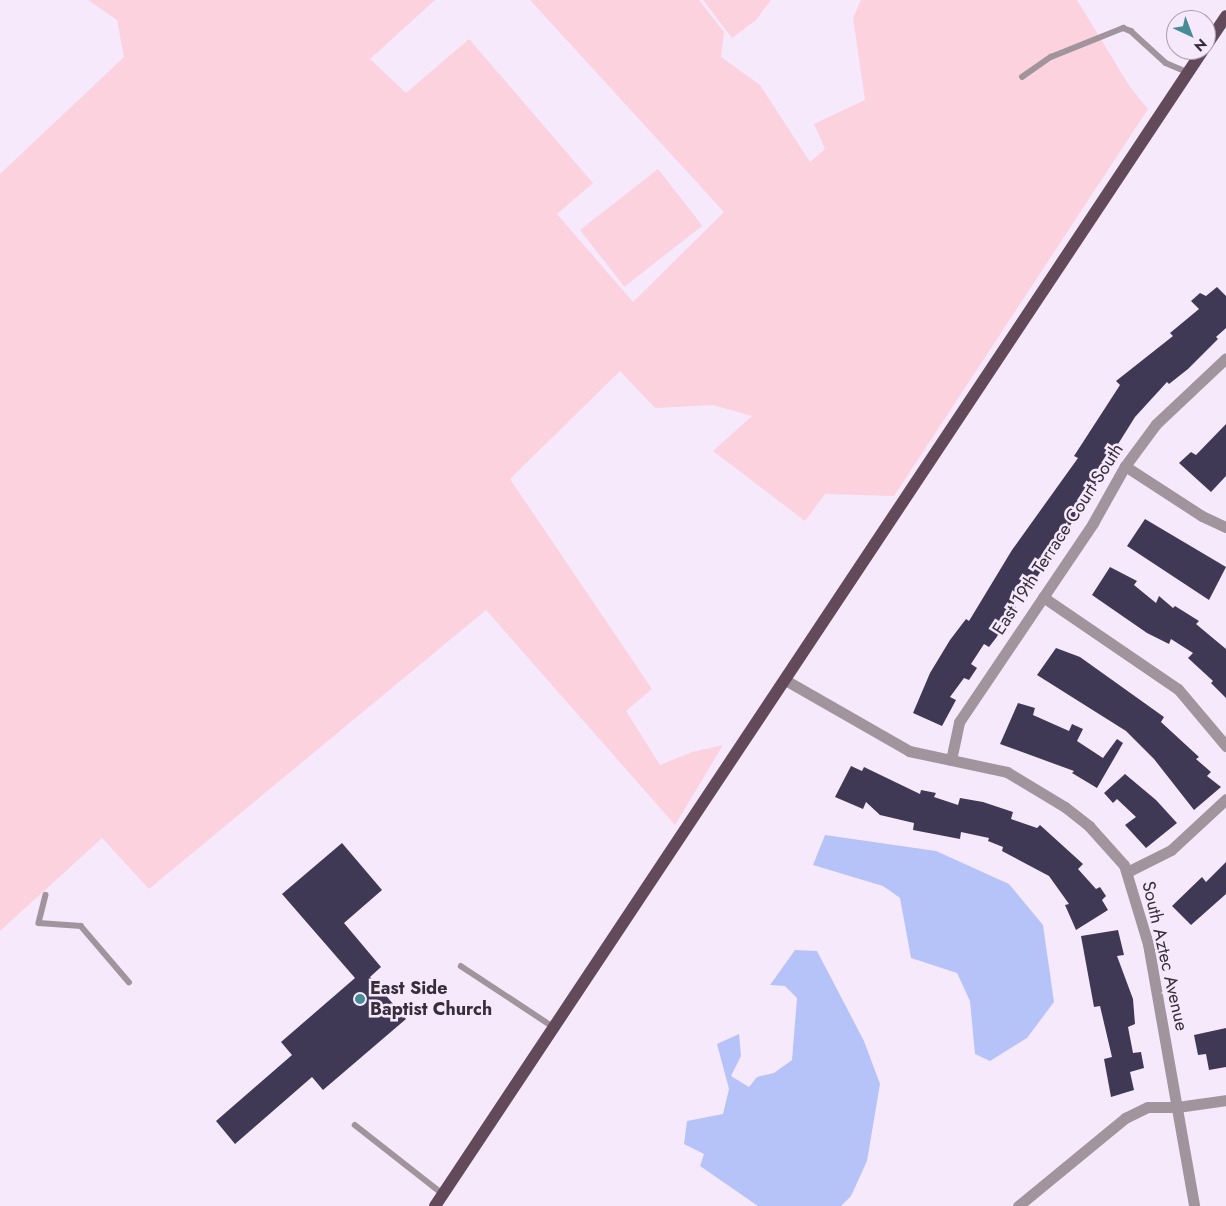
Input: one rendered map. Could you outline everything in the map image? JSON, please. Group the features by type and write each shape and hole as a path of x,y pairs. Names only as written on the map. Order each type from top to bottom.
{"main road":[{"path":"1216,31 1226,16"},
{"path":"435,1206 787,681 1197,60"}],"street":[{"name":"East 19th Terrace Court South","path":"952,760 959,722 1093,523 1126,466 1156,424 1226,358"},
{"path":"1126,466 1202,516 1226,527"},
{"path":"1043,597 1178,689 1226,746"},
{"name":"South Aztec Avenue","path":"787,681 909,751 1007,772 1065,807 1089,826 1127,872 1148,944 1194,1206"},
{"path":"1127,872 1171,850 1226,799"},
{"path":"1018,1206 1124,1118 1148,1107 1177,1107 1226,1100"}],"lane":[{"path":"1022,77 1051,56 1123,28 1131,31 1166,63 1189,73"},
{"path":"46,895 39,923 81,926 129,982"},
{"path":"461,966 555,1028"},
{"path":"355,1125 443,1194"}],"shaded area":[{"path":"88,0 435,0 370,59 406,93 469,39 593,183 557,214 633,302 724,212 530,0 699,0 724,32 721,57 760,85 810,162 825,149 814,124 865,100 853,18 861,0 1077,0 1130,87 1148,109 894,496 825,494 805,521 713,451 752,416 713,405 655,408 620,371 510,479 652,689 626,711 660,765 692,752 723,745 675,825 486,610 149,889 102,838 0,931 0,174 124,57 117,20"},
{"path":"703,0 771,0 756,20 732,38"},
{"path":"658,169 702,226 624,287 580,230"}],"water":[{"path":"825,835 936,851 1009,884 1043,925 1054,1002 1027,1038 990,1061 975,1054 970,1001 957,973 911,958 900,898 883,886 813,865"},
{"path":"795,950 817,951 864,1041 880,1084 867,1161 851,1196 841,1206 758,1206 700,1166 704,1154 684,1144 687,1121 723,1114 729,1089 717,1044 739,1034 741,1056 731,1076 749,1087 757,1077 774,1073 792,1060 797,998 785,986 770,985"}],"building":[{"path":"1217,287 1226,296 1226,328 1216,337 1218,339 1188,369 1169,384 1167,382 1135,417 1115,449 1118,451 1030,588 1025,586 1013,605 1016,607 989,647 984,644 971,664 977,668 969,680 964,678 950,697 956,700 942,726 913,713 930,673 950,640 966,619 969,621 1012,550 1078,458 1074,456 1120,385 1116,381 1173,336 1170,333 1199,309 1191,301 1200,293 1206,296"},
{"path":"1226,424 1226,476 1211,492 1179,463 1191,452 1196,455"},
{"path":"1145,519 1226,567 1209,600 1127,546"},
{"path":"1110,567 1137,581 1134,585 1156,603 1159,596 1173,608 1175,606 1199,621 1196,624 1226,649 1226,698 1211,683 1213,681 1188,658 1193,653 1171,639 1169,644 1147,633 1092,595"},
{"path":"1056,648 1080,657 1164,717 1161,722 1199,757 1196,759 1211,772 1207,776 1221,787 1194,810 1154,759 1126,731 1037,675"},
{"path":"1018,703 1035,708 1033,715 1069,731 1072,724 1083,729 1077,741 1103,758 1117,739 1123,743 1097,788 1072,773 1074,771 1000,744"},
{"path":"851,766 862,771 864,767 920,794 921,790 936,793 934,797 958,805 960,798 983,802 1013,812 1011,819 1037,828 1040,825 1083,864 1078,869 1096,889 1100,887 1106,896 1102,900 1108,910 1076,930 1065,905 1069,904 1049,876 1002,851 1003,847 988,841 989,838 961,832 960,839 913,830 914,823 880,815 866,802 863,809 835,797"},
{"path":"1125,774 1156,800 1177,823 1146,848 1125,825 1136,817 1117,799 1113,803 1104,793"},
{"name":"East Side Baptist Church","path":"342,843 382,890 344,923 381,967 370,977 406,1019 323,1090 312,1077 235,1144 216,1121 292,1055 281,1042 355,978 282,894"},
{"path":"1226,862 1226,894 1191,925 1172,906 1202,877 1206,882"},
{"path":"1118,930 1124,955 1117,956 1133,999 1135,1024 1128,1027 1133,1053 1141,1052 1144,1068 1130,1072 1134,1090 1111,1097 1104,1059 1112,1057 1100,1006 1094,1007 1081,936"},
{"path":"1226,1028 1226,1067 1209,1070 1206,1054 1198,1055 1194,1035"}],"place":[{"name":"East Side Baptist Church","path":"360,999"}]}
